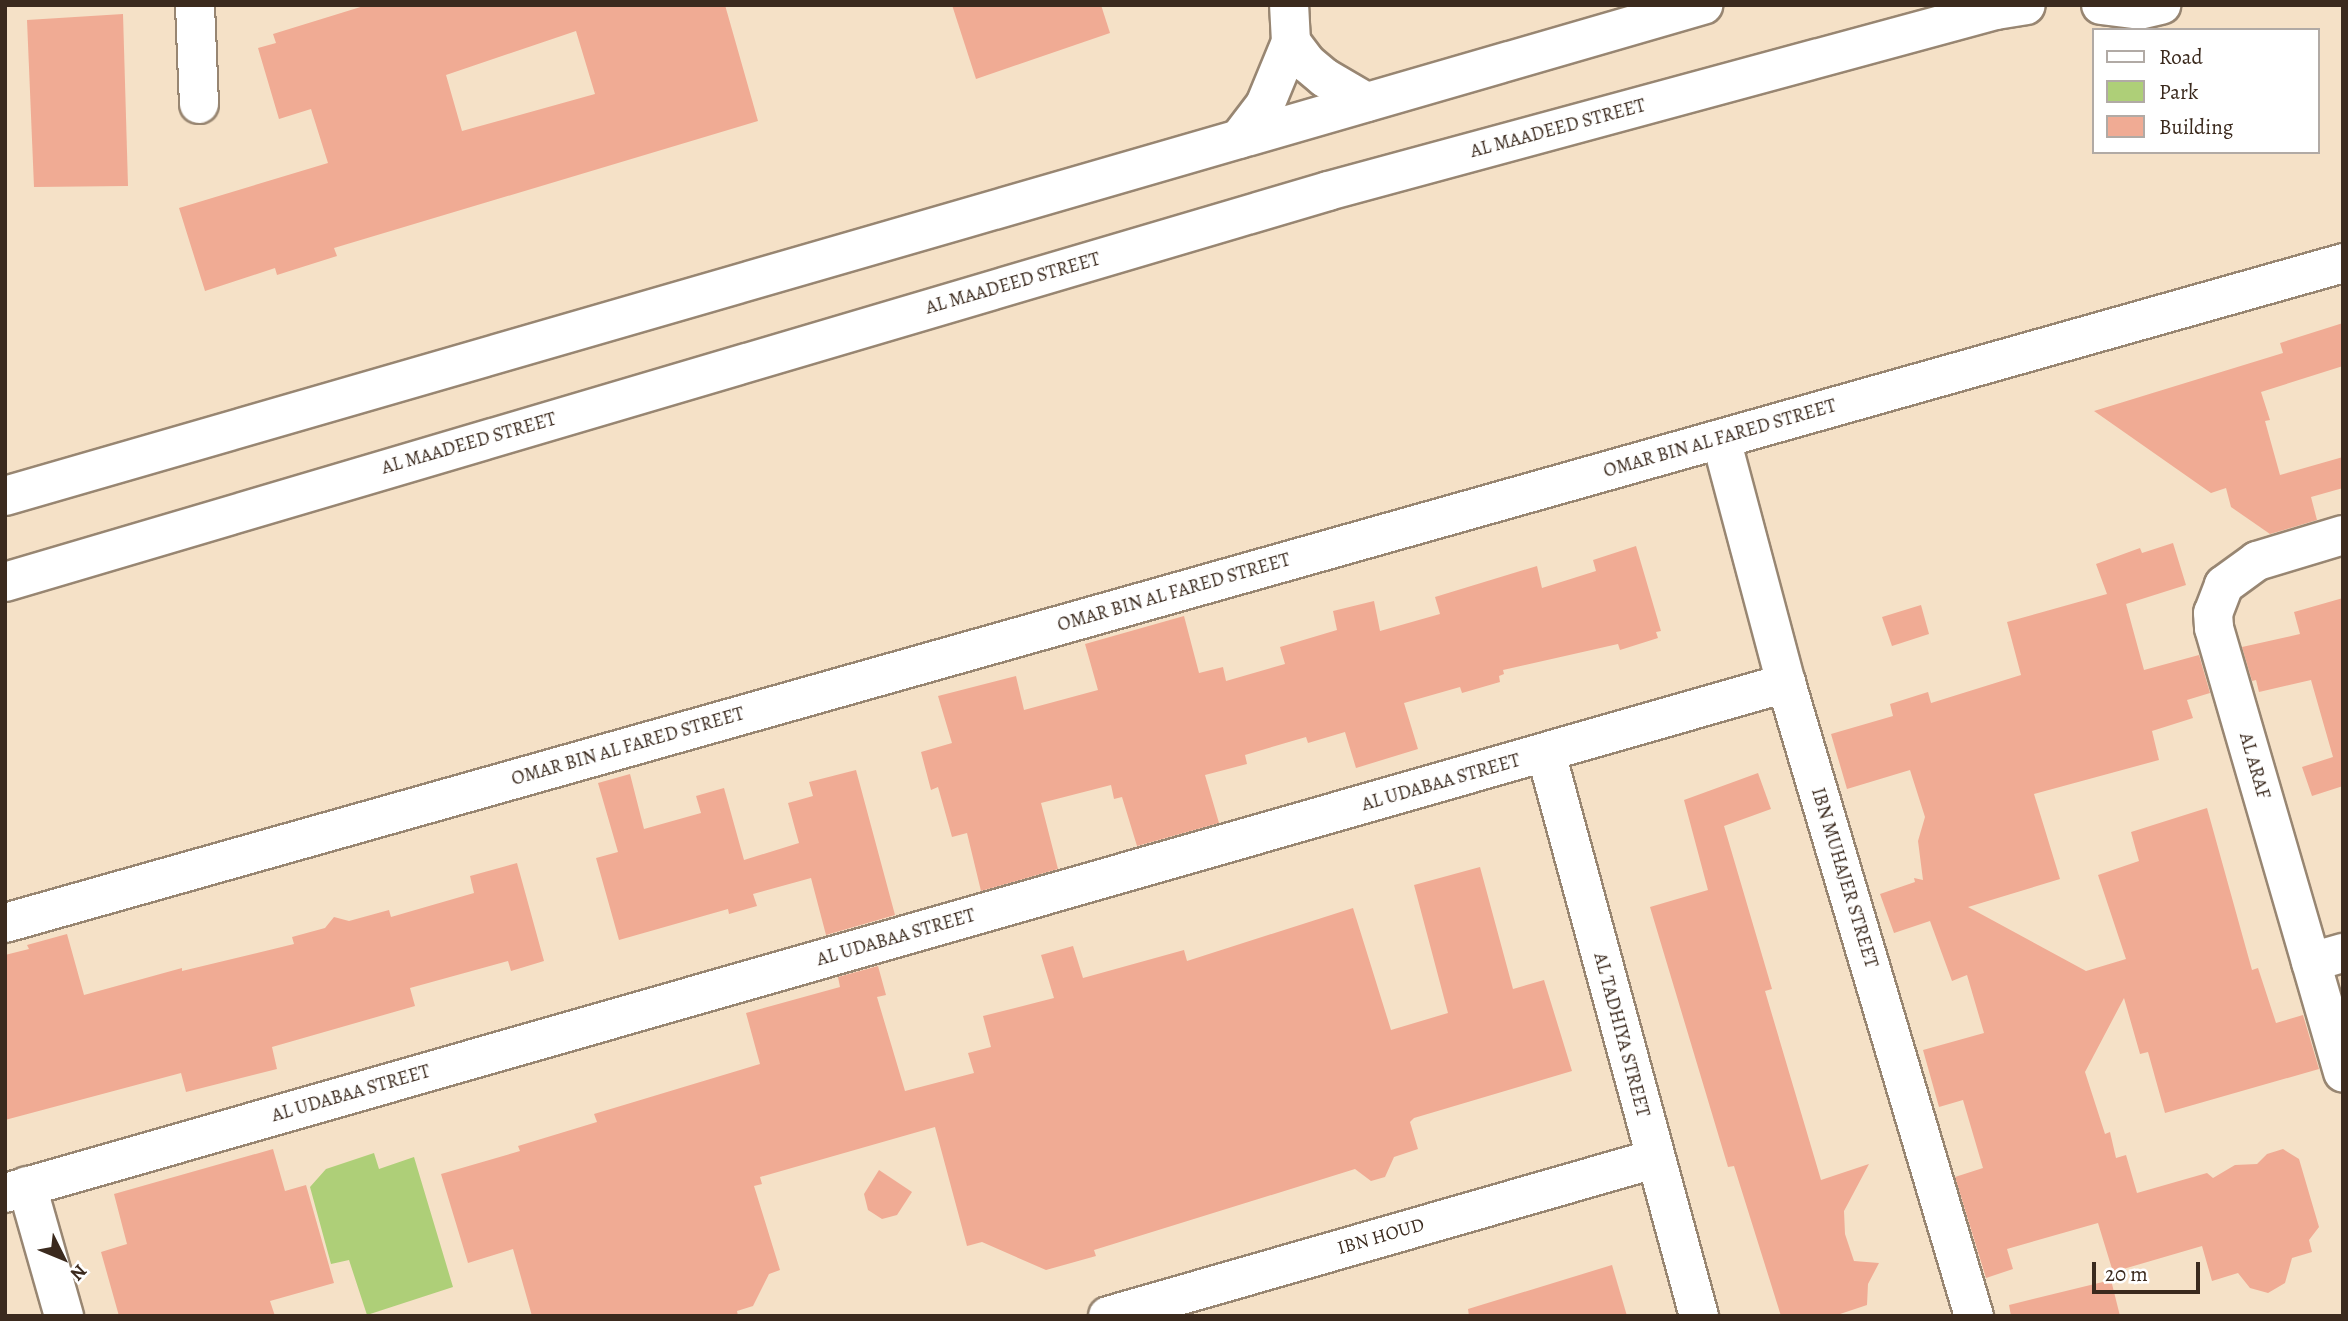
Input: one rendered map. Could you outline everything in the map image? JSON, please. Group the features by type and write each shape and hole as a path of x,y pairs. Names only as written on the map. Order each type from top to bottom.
{"street":[{"path":"195,5 199,104"},
{"path":"5,496 1703,5"},
{"name":"AL MAADEED STREET","path":"5,582 1328,191 1971,17 2026,5"},
{"path":"2101,5 2129,10 2161,5"},
{"path":"1290,24 1307,63 1325,78 1366,102"},
{"path":"1239,139 1265,105 1290,24"},
{"name":"OMAR BIN AL FARED STREET","path":"5,923 2343,263"},
{"name":"IBN MUHAJER STREET","path":"1721,439 1786,683 1974,1316"},
{"name":"AL ARAF","path":"2343,535 2257,561 2224,585 2213,613 2214,628 2327,958 2343,1073"},
{"name":"AL UDABAA STREET","path":"16,1190 1786,683"},
{"name":"AL TADHIYA STREET","path":"1546,753 1654,1159 1699,1316"},
{"name":"IBN HOUD","path":"1108,1316 1654,1159"},
{"path":"16,1190 64,1316"}],"green space":[{"path":"374,1153 379,1169 414,1157 453,1287 367,1315 349,1260 331,1264 310,1187 326,1169"}],"building":[{"path":"367,5 725,5 758,121 334,248 337,256 277,275 275,268 205,291 179,208 328,163 311,109 279,119 258,48 276,43 273,34","holes":["576,31 595,94 462,131 446,75"]},
{"path":"952,5 1101,5 1110,33 976,79"},
{"path":"123,14 128,186 34,187 27,20"},
{"path":"2343,323 2343,366 2261,392 2270,420 2265,421 2280,475 2343,457 2343,488 2311,497 2317,520 2270,534 2231,507 2226,488 2211,493 2094,411 2283,353 2280,343"},
{"path":"2173,543 2186,585 2126,604 2144,670 2199,655 2210,693 2187,700 2193,718 2152,731 2159,760 2034,794 2060,879 1968,907 2086,971 2126,959 2098,875 2139,861 2131,832 2207,808 2252,970 2258,968 2276,1023 2303,1015 2319,1069 2165,1113 2148,1052 2140,1054 2124,998 2085,1072 2105,1134 2110,1132 2116,1158 2126,1155 2137,1193 2207,1173 2213,1178 2235,1165 2257,1164 2267,1154 2283,1149 2299,1159 2319,1227 2309,1240 2312,1252 2292,1258 2285,1283 2268,1293 2250,1288 2238,1273 2212,1281 2202,1246 2113,1272 2098,1223 2007,1249 2013,1269 1986,1278 1955,1177 1983,1168 1963,1100 1939,1107 1923,1050 1984,1033 1967,975 1952,981 1930,921 1894,933 1880,894 1915,882 1914,878 1923,880 1918,841 1925,817 1910,770 1847,789 1831,734 1893,716 1890,704 1928,692 1931,703 2021,675 2007,622 2107,594 2096,564 2140,548 2142,553"},
{"path":"1636,546 1661,631 1656,632 1658,638 1620,650 1618,644 1503,670 1504,674 1499,676 1500,682 1462,693 1460,687 1404,703 1418,749 1356,768 1345,732 1308,743 1306,737 1245,755 1247,764 1205,775 1219,823 1137,846 1122,797 1114,799 1111,785 1041,803 1058,869 981,891 967,833 952,837 938,787 931,790 921,752 952,743 938,696 1016,676 1024,710 1098,690 1085,644 1184,616 1199,673 1223,667 1226,681 1285,664 1280,647 1337,630 1333,611 1374,601 1380,631 1440,614 1435,597 1537,566 1542,588 1596,571 1593,560"},
{"path":"2343,598 2343,786 2312,796 2302,767 2333,757 2311,680 2259,692 2256,680 2252,681 2242,647 2300,634 2294,612"},
{"path":"1921,605 1929,634 1892,646 1882,617"},
{"path":"856,770 895,915 826,935 811,878 753,894 757,906 729,914 728,909 619,940 596,858 618,852 598,783 630,774 644,829 701,813 696,796 724,788 744,860 799,843 788,803 813,796 809,782"},
{"path":"1758,773 1771,809 1724,826 1772,989 1765,991 1821,1180 1869,1164 1844,1211 1845,1234 1854,1261 1879,1263 1868,1284 1867,1305 1834,1316 1781,1316 1734,1166 1728,1167 1650,907 1708,890 1684,800"},
{"path":"517,863 544,961 511,971 508,961 410,988 415,1006 272,1047 277,1069 186,1092 181,1073 5,1120 5,955 29,949 27,945 67,934 84,995 182,968 182,971 294,944 292,937 325,928 334,917 349,921 389,910 391,917 474,893 470,876"},
{"path":"1480,867 1513,989 1544,980 1572,1071 1414,1118 1410,1122 1418,1149 1394,1157 1385,1177 1371,1181 1355,1169 1094,1250 1096,1256 1046,1270 982,1242 967,1246 935,1127 760,1177 762,1184 754,1186 780,1270 769,1274 753,1306 737,1311 738,1316 532,1316 513,1249 468,1263 441,1174 520,1151 518,1146 597,1122 594,1114 760,1064 746,1013 840,987 838,977 878,966 886,995 877,997 905,1091 974,1073 968,1053 991,1047 983,1016 1054,998 1041,955 1073,946 1083,978 1184,950 1187,961 1353,908 1391,1030 1448,1013 1414,885"},
{"path":"273,1149 285,1191 306,1185 334,1283 270,1301 275,1316 119,1316 101,1252 127,1244 114,1194"},
{"path":"879,1170 912,1192 897,1215 882,1219 868,1210 864,1194"},
{"path":"1612,1265 1627,1316 1469,1316 1468,1309"},
{"path":"2111,1280 2120,1316 2011,1316 2009,1305"}]}
